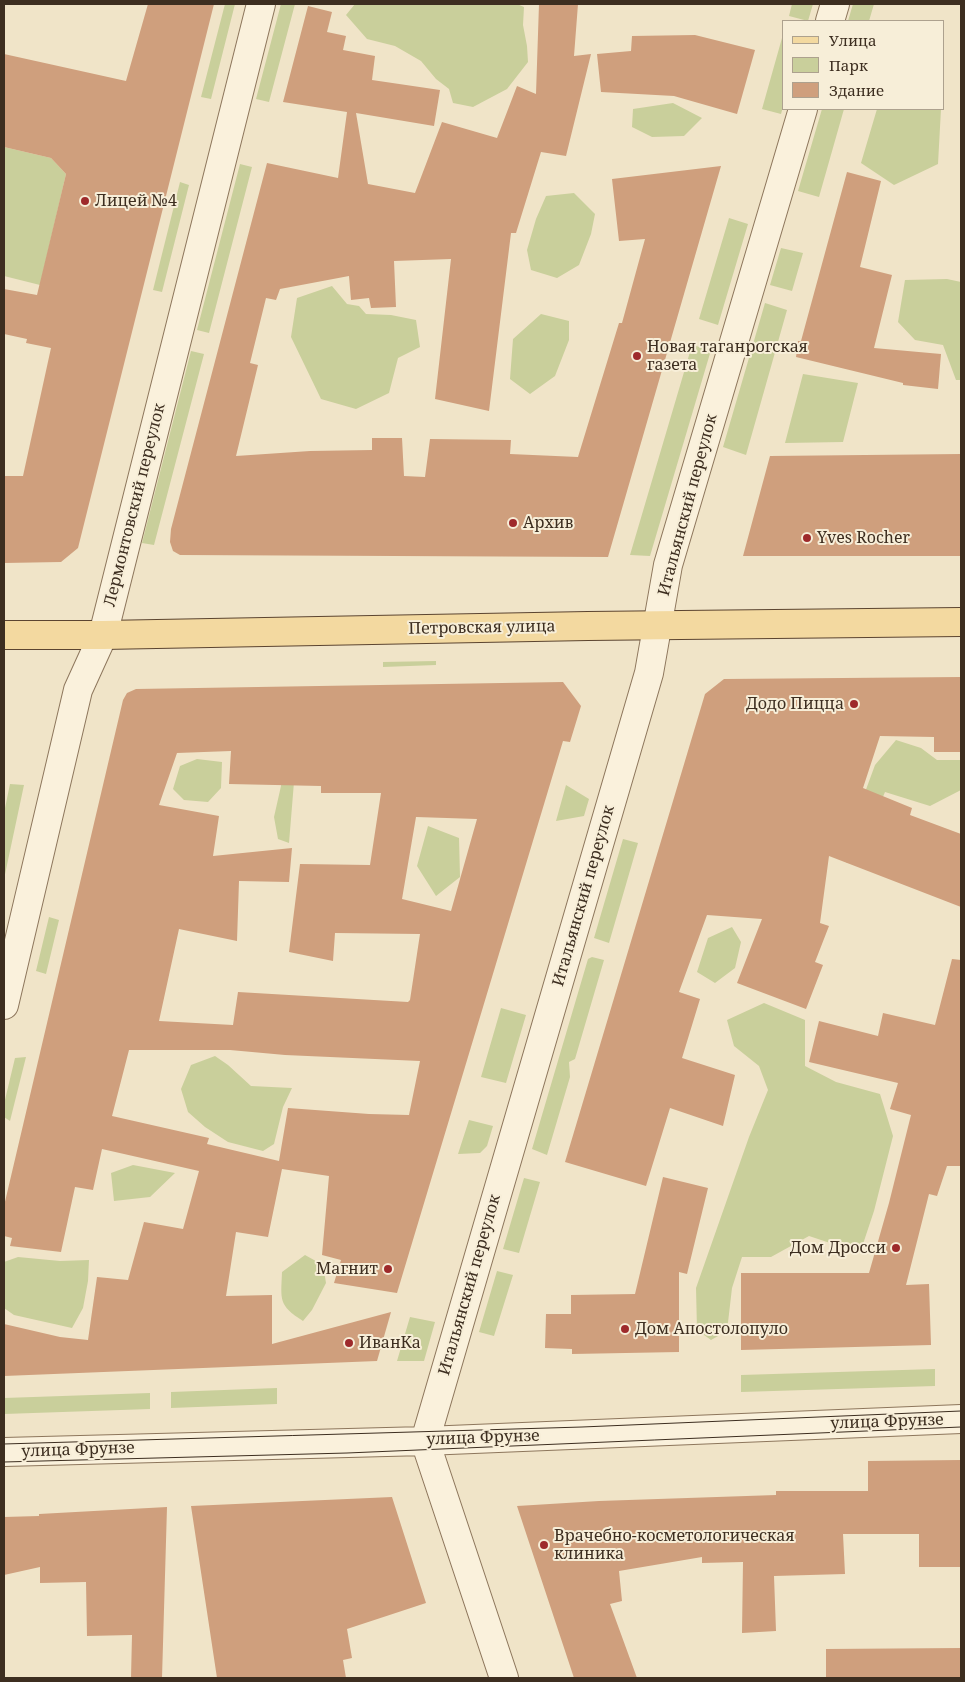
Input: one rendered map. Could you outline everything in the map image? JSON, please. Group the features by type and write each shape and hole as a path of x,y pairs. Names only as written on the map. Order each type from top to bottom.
{"main road":[{"name":"Петровская улица","path":"4,635 961,622"}],"street":[{"name":"Лермонтовский переулок","path":"4,1005 78,690 103,635 261,4"},
{"path":"830,20 835,4"},
{"name":"Итальянский переулок","path":"425,1441 649,673 668,565 803,110"},
{"name":"улица Фрунзе","path":"4,1452 425,1441 961,1419"},
{"path":"425,1441 504,1678"}],"green space":[{"path":"225,4 235,4 211,99 201,97"},
{"path":"281,4 295,4 269,102 256,99"},
{"path":"355,4 517,4 524,7 523,25 528,62 507,89 473,107 453,103 449,89 436,79 421,61 395,46 367,39 346,15"},
{"path":"792,4 813,4 808,20 789,16"},
{"path":"853,4 874,4 869,20 848,20"},
{"path":"782,38 781,114 762,109"},
{"path":"673,103 702,118 684,136 652,137 632,127 633,109"},
{"path":"822,110 844,110 819,197 798,191"},
{"path":"877,110 941,110 938,164 894,185 861,163"},
{"path":"4,147 51,158 66,174 40,285 4,276"},
{"path":"240,164 252,167 209,333 197,330"},
{"path":"180,182 189,185 162,292 153,290"},
{"path":"574,193 595,214 591,234 579,265 557,278 531,270 527,250 536,219 546,196"},
{"path":"729,218 748,224 718,325 699,319"},
{"path":"781,248 803,253 792,291 770,285"},
{"path":"947,279 961,282 961,380 956,380 943,345 915,340 898,322 905,280"},
{"path":"332,286 347,304 359,306 366,314 391,315 416,320 420,347 398,358 389,393 356,409 321,399 291,337 297,298"},
{"path":"765,303 787,310 746,455 723,447"},
{"path":"541,314 569,321 569,340 555,376 530,394 510,379 513,339"},
{"path":"692,345 711,350 650,556 630,555"},
{"path":"191,351 204,354 154,545 142,543"},
{"path":"803,374 858,383 843,442 785,443"},
{"path":"436,661 436,665 383,667 383,662"},
{"path":"281,703 294,782 289,843 278,839 274,817 281,786"},
{"path":"896,740 921,748 937,760 961,760 961,790 930,806 885,792 861,849 846,863 846,844 875,765"},
{"path":"197,759 222,762 221,788 208,802 184,800 173,789 180,766"},
{"path":"10,784 24,785 4,879 4,813"},
{"path":"566,785 589,799 584,816 556,821"},
{"path":"428,826 459,838 460,877 436,896 417,866"},
{"path":"623,839 638,843 609,943 594,938"},
{"path":"49,917 59,920 46,974 36,971"},
{"path":"732,927 741,942 735,968 715,983 697,972 708,938"},
{"path":"592,957 604,960 575,1059 569,1062 570,1077 547,1155 532,1149 588,959"},
{"path":"764,1003 805,1020 805,1066 836,1082 880,1094 893,1136 874,1211 860,1253 809,1236 771,1257 742,1257 732,1288 727,1331 711,1340 697,1330 696,1288 749,1137 768,1090 759,1066 734,1046 727,1020"},
{"path":"501,1008 526,1015 506,1083 481,1077"},
{"path":"215,1056 251,1086 292,1088 283,1107 274,1144 263,1151 228,1142 205,1127 188,1112 181,1089 191,1065"},
{"path":"26,1057 10,1121 4,1117 4,1104 15,1058"},
{"path":"469,1120 493,1126 487,1146 480,1153 458,1154"},
{"path":"133,1165 175,1173 150,1197 114,1201 111,1173"},
{"path":"524,1178 540,1182 519,1253 503,1249"},
{"path":"305,1255 323,1265 326,1283 312,1310 303,1321 285,1306 281,1289 282,1272"},
{"path":"18,1257 60,1261 89,1260 88,1281 83,1308 72,1328 14,1315 4,1308 4,1262"},
{"path":"497,1271 513,1275 494,1336 479,1332"},
{"path":"410,1317 435,1322 424,1361 397,1361"},
{"path":"935,1369 935,1386 741,1392 741,1375"},
{"path":"277,1388 277,1404 171,1408 171,1392"},
{"path":"150,1393 150,1409 4,1414 4,1398"}],"building":[{"path":"148,4 214,4 78,548 61,562 4,563 4,476 23,476 51,348 26,343 27,339 4,334 4,289 37,295 66,174 51,158 4,147 4,54 126,81"},
{"path":"539,4 578,4 574,56 591,54 566,156 541,152 516,233 511,233 489,411 435,399 451,259 394,261 396,307 371,308 369,298 351,300 349,276 280,289 276,300 266,298 250,363 258,365 236,456 310,451 372,450 372,438 402,438 404,476 425,477 430,439 511,440 510,454 578,457 619,323 622,323 645,239 619,241 612,179 721,166 608,557 180,555 173,551 170,542 171,529 267,163 338,178 347,112 283,102 308,6 332,12 327,32 346,36 343,50 375,56 372,80 440,90 434,126 356,113 368,184 415,193 442,122 497,138 517,86 536,94"},
{"path":"695,35 755,50 737,114 674,96 601,92 597,54 631,51 632,36"},
{"path":"847,172 881,181 860,267 892,275 874,348 941,354 938,389 903,385 903,383 796,357 798,341 801,341"},
{"path":"961,454 961,556 743,556 770,456"},
{"path":"961,677 961,752 934,752 934,737 880,736 863,788 912,808 910,815 961,834 961,907 829,856 820,923 829,926 815,962 823,965 806,1009 737,983 762,919 707,915 679,992 700,999 682,1058 735,1075 723,1126 670,1108 646,1186 565,1162 705,694 724,679"},
{"path":"563,682 581,706 570,742 563,741 397,1293 334,1283 341,1260 322,1255 329,1176 282,1169 268,1237 236,1232 226,1296 272,1295 272,1344 391,1312 377,1361 4,1376 4,1324 60,1337 88,1340 97,1277 128,1280 144,1222 183,1229 199,1171 102,1149 93,1190 75,1187 61,1252 10,1246 12,1238 4,1236 4,1206 123,700 127,693 136,689","holes":["231,751 229,784 321,786 321,793 381,793 370,865 300,864 289,952 333,961 335,933 420,934 410,1000 408,1002 238,992 233,1025 159,1021 179,929 237,941 239,881 289,882 292,848 213,856 219,816 159,805 177,753","416,817 477,819 451,911 402,899","129,1050 230,1050 285,1055 420,1061 409,1115 288,1108 279,1161 207,1144 209,1138 112,1116"]},
{"path":"952,959 961,960 961,1166 947,1166 937,1196 929,1194 906,1285 929,1284 931,1345 741,1350 741,1273 869,1273 911,1115 890,1109 898,1083 809,1062 819,1021 878,1036 883,1013 935,1025"},
{"path":"663,1177 708,1188 687,1274 679,1272 679,1352 572,1354 572,1349 545,1348 546,1314 571,1314 571,1295 635,1294"},
{"path":"961,1460 961,1567 919,1567 919,1534 843,1534 845,1574 774,1576 776,1631 742,1633 743,1562 702,1563 702,1557 619,1571 622,1601 610,1604 637,1678 574,1678 517,1506 599,1501 776,1495 776,1491 868,1491 868,1461"},
{"path":"392,1497 426,1603 347,1629 352,1658 343,1660 346,1678 217,1678 191,1506"},
{"path":"167,1507 162,1678 131,1678 132,1635 87,1636 86,1582 40,1583 40,1567 4,1575 4,1517"},
{"path":"961,1648 961,1678 826,1678 826,1649"}],"tram line":[{"path":"4,1444 582,1427 961,1411"},
{"path":"4,1462 347,1453 961,1427"}],"place":[{"name":"Лицей №4","path":"85,201"},
{"name":"Новая таганрогская газета","path":"637,356"},
{"name":"Архив","path":"513,523"},
{"name":"Yves Rocher","path":"807,538"},
{"name":"Додо Пицца","path":"854,704"},
{"name":"Дом Дросси","path":"896,1248"},
{"name":"Магнит","path":"388,1269"},
{"name":"Дом Апостолопуло","path":"625,1329"},
{"name":"ИванКа","path":"349,1343"},
{"name":"Врачебно-косметологическая клиника","path":"544,1545"}]}
